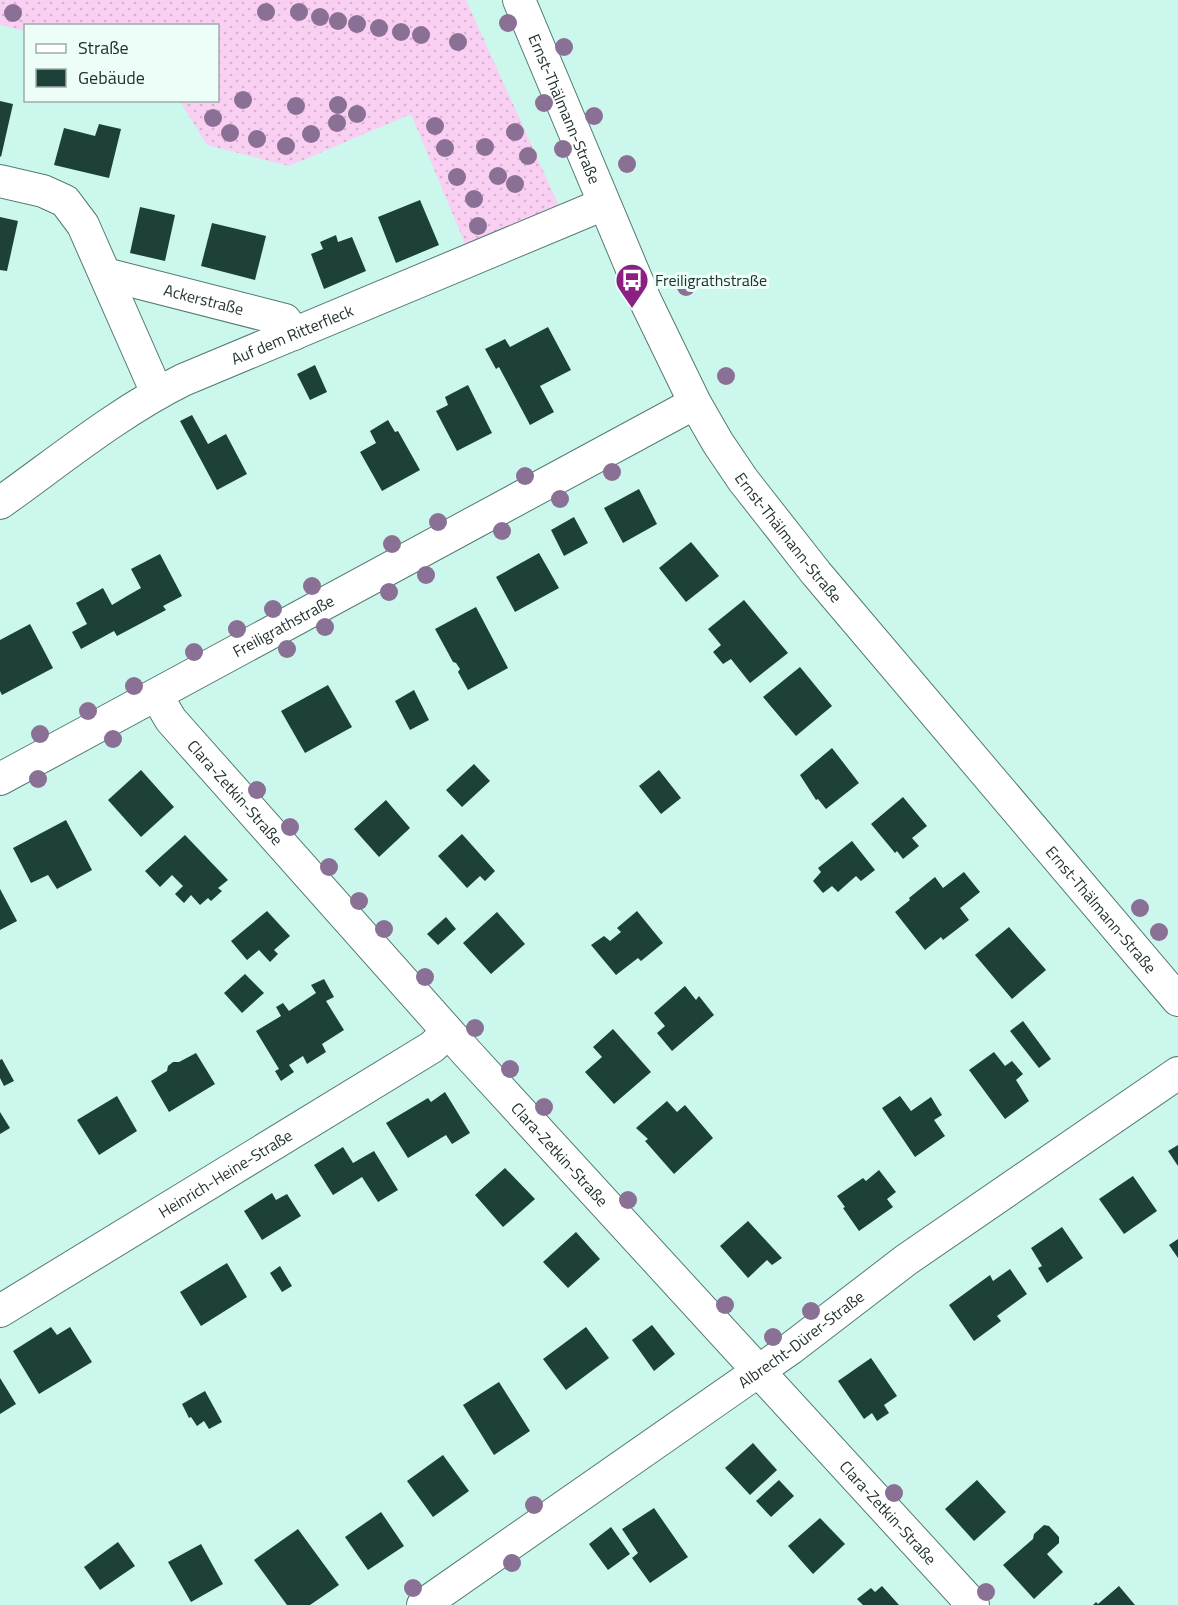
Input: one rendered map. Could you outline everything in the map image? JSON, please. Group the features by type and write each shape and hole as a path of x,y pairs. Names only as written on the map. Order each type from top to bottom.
{"street":[{"name":"Ernst-Thälmann-Straße","path":"519,0 650,311 695,404 718,443 743,480 816,573 1178,1000"},
{"path":"0,181 43,191 65,201 83,225 157,393"},
{"name":"Auf dem Ritterfleck","path":"0,503 157,393 183,380 604,204"},
{"name":"Ackerstraße","path":"105,274 285,320 294,334"},
{"name":"Freiligrathstraße","path":"0,778 695,404"},
{"name":"Clara-Zetkin-Straße","path":"156,695 171,720 448,1032 973,1605"},
{"name":"Heinrich-Heine-Straße","path":"0,1311 432,1047 448,1032"},
{"name":"Albrecht-Dürer-Straße","path":"423,1605 759,1371 906,1260 1178,1073"}],"shaded area":[{"path":"0,0 466,0 559,206 466,246 411,114 289,166 207,145 181,102 219,102 219,24 24,24 24,31 0,25"}],"building":[{"path":"0,101 13,104 1,157 0,156"},
{"path":"99,124 121,129 109,178 54,165 64,128 95,136"},
{"path":"420,200 439,245 396,263 378,217"},
{"path":"140,207 175,215 165,261 130,253"},
{"path":"0,217 18,221 7,271 0,270"},
{"path":"212,223 266,236 255,280 201,266"},
{"path":"336,235 338,242 352,237 366,271 324,289 311,254 323,249 320,242"},
{"path":"548,327 571,370 540,386 554,412 530,425 499,367 496,369 485,349 505,339 510,347"},
{"path":"315,365 327,392 310,400 297,374"},
{"path":"468,385 492,433 457,451 436,411 448,405 445,397"},
{"path":"192,415 208,444 226,434 247,474 217,490 180,421"},
{"path":"388,420 395,432 398,431 420,470 382,491 360,452 376,443 370,431"},
{"path":"639,489 657,524 623,543 604,508"},
{"path":"574,517 588,543 564,556 551,530"},
{"path":"691,542 719,576 686,602 659,568"},
{"path":"539,553 559,588 515,612 496,577"},
{"path":"160,554 182,596 163,606 166,610 117,636 114,631 81,649 72,632 87,624 76,603 103,588 112,605 141,588 131,569"},
{"path":"744,600 788,653 750,683 731,659 723,664 713,652 721,645 708,629"},
{"path":"476,607 508,668 468,690 458,672 460,669 453,662 435,629"},
{"path":"30,624 53,668 2,695 0,691 0,640"},
{"path":"800,667 832,706 796,736 763,697"},
{"path":"328,685 352,727 305,753 281,711"},
{"path":"414,690 429,720 410,730 395,701"},
{"path":"832,748 859,783 826,809 818,799 816,800 800,775"},
{"path":"474,764 490,781 462,807 446,790"},
{"path":"141,770 174,807 141,837 108,800"},
{"path":"659,770 681,798 661,814 639,786"},
{"path":"903,797 927,826 912,838 919,846 903,859 897,851 895,853 871,824"},
{"path":"386,800 410,828 379,857 354,829"},
{"path":"66,820 92,870 57,889 48,875 31,883 13,848"},
{"path":"462,834 495,871 485,881 480,876 467,888 438,856"},
{"path":"185,835 228,880 218,888 222,891 211,901 208,898 200,905 191,895 184,903 175,894 183,886 172,875 160,887 145,871"},
{"path":"852,841 875,870 861,881 856,876 838,892 832,886 823,893 813,881 821,872 818,868"},
{"path":"964,872 980,892 960,908 969,920 943,940 941,937 925,950 895,912 935,877 943,888"},
{"path":"0,889 17,921 0,930"},
{"path":"267,911 290,936 274,950 278,954 270,962 259,950 247,960 231,941"},
{"path":"637,911 663,943 641,961 638,958 616,975 591,945 604,936 610,941 621,932 617,928"},
{"path":"497,912 525,944 491,974 463,943"},
{"path":"446,917 456,929 438,945 427,934"},
{"path":"1009,927 1046,970 1012,999 975,955"},
{"path":"245,974 264,993 242,1013 224,993"},
{"path":"324,979 334,997 326,1001 344,1030 322,1044 326,1052 307,1064 303,1056 289,1065 294,1072 281,1081 275,1071 279,1069 256,1031 281,1016 276,1007 283,1003 289,1011 316,993 311,985"},
{"path":"685,986 696,1000 699,996 714,1015 672,1051 657,1033 665,1026 654,1013"},
{"path":"1023,1021 1051,1059 1039,1068 1010,1031"},
{"path":"613,1029 651,1072 614,1104 585,1072 602,1057 593,1047"},
{"path":"994,1052 1005,1066 1012,1061 1023,1074 1016,1080 1029,1101 1005,1119 969,1070"},
{"path":"196,1053 215,1084 169,1112 151,1081 167,1071 168,1066 173,1062 179,1062"},
{"path":"2,1059 14,1081 4,1086 0,1078 0,1060"},
{"path":"445,1092 470,1133 452,1144 446,1135 408,1158 386,1123 428,1098 431,1102"},
{"path":"117,1096 137,1131 99,1155 77,1120"},
{"path":"900,1096 911,1111 931,1097 942,1115 934,1120 945,1136 915,1157 882,1108"},
{"path":"667,1101 677,1112 685,1105 713,1138 674,1174 645,1141 648,1139 636,1128"},
{"path":"0,1112 10,1128 0,1134"},
{"path":"1178,1145 1178,1166 1168,1151"},
{"path":"343,1147 353,1163 374,1151 398,1190 378,1202 362,1177 333,1195 314,1165"},
{"path":"505,1168 535,1199 503,1227 475,1195"},
{"path":"879,1170 896,1192 887,1199 893,1207 859,1231 837,1196 863,1178 866,1181"},
{"path":"1133,1176 1157,1211 1124,1234 1099,1199"},
{"path":"272,1193 276,1200 287,1194 301,1216 262,1240 244,1211"},
{"path":"748,1221 782,1258 772,1265 767,1260 748,1278 720,1246"},
{"path":"1062,1227 1083,1258 1047,1283 1038,1268 1042,1266 1031,1248"},
{"path":"576,1232 600,1259 568,1288 543,1262"},
{"path":"1178,1239 1178,1258 1169,1245"},
{"path":"227,1263 247,1297 201,1326 180,1292"},
{"path":"280,1266 292,1286 282,1292 270,1273"},
{"path":"1010,1269 1027,1294 997,1316 1001,1321 974,1341 949,1305 990,1275 993,1281"},
{"path":"652,1325 675,1354 654,1371 632,1340"},
{"path":"51,1327 57,1335 70,1327 92,1362 39,1394 13,1351"},
{"path":"586,1327 609,1358 566,1390 543,1359"},
{"path":"871,1358 897,1396 884,1405 889,1413 877,1421 872,1413 864,1419 838,1381"},
{"path":"0,1378 16,1404 0,1414"},
{"path":"499,1382 530,1431 494,1455 463,1405"},
{"path":"205,1391 222,1422 209,1429 204,1421 197,1426 191,1417 189,1418 182,1404"},
{"path":"753,1443 777,1470 750,1495 725,1468"},
{"path":"443,1455 469,1491 433,1517 407,1481"},
{"path":"779,1480 794,1496 771,1517 756,1501"},
{"path":"977,1480 1006,1512 974,1541 945,1509"},
{"path":"654,1508 688,1557 650,1583 632,1558 638,1553 622,1529"},
{"path":"381,1512 404,1546 368,1570 345,1537"},
{"path":"820,1518 845,1544 813,1574 788,1546"},
{"path":"1044,1525 1049,1526 1059,1537 1059,1543 1047,1554 1063,1572 1034,1599 1003,1565 1033,1539 1034,1534"},
{"path":"611,1527 630,1554 608,1570 589,1544"},
{"path":"298,1529 339,1585 310,1605 287,1605 254,1560"},
{"path":"118,1542 135,1566 100,1590 84,1567"},
{"path":"201,1544 223,1584 191,1602 168,1562"},
{"path":"882,1586 899,1605 863,1605 857,1599 871,1588 875,1592"},
{"path":"1119,1586 1135,1605 1093,1605 1096,1602 1098,1604"}],"place":[{"name":"Freiligrathstraße","path":"632,309"}]}
